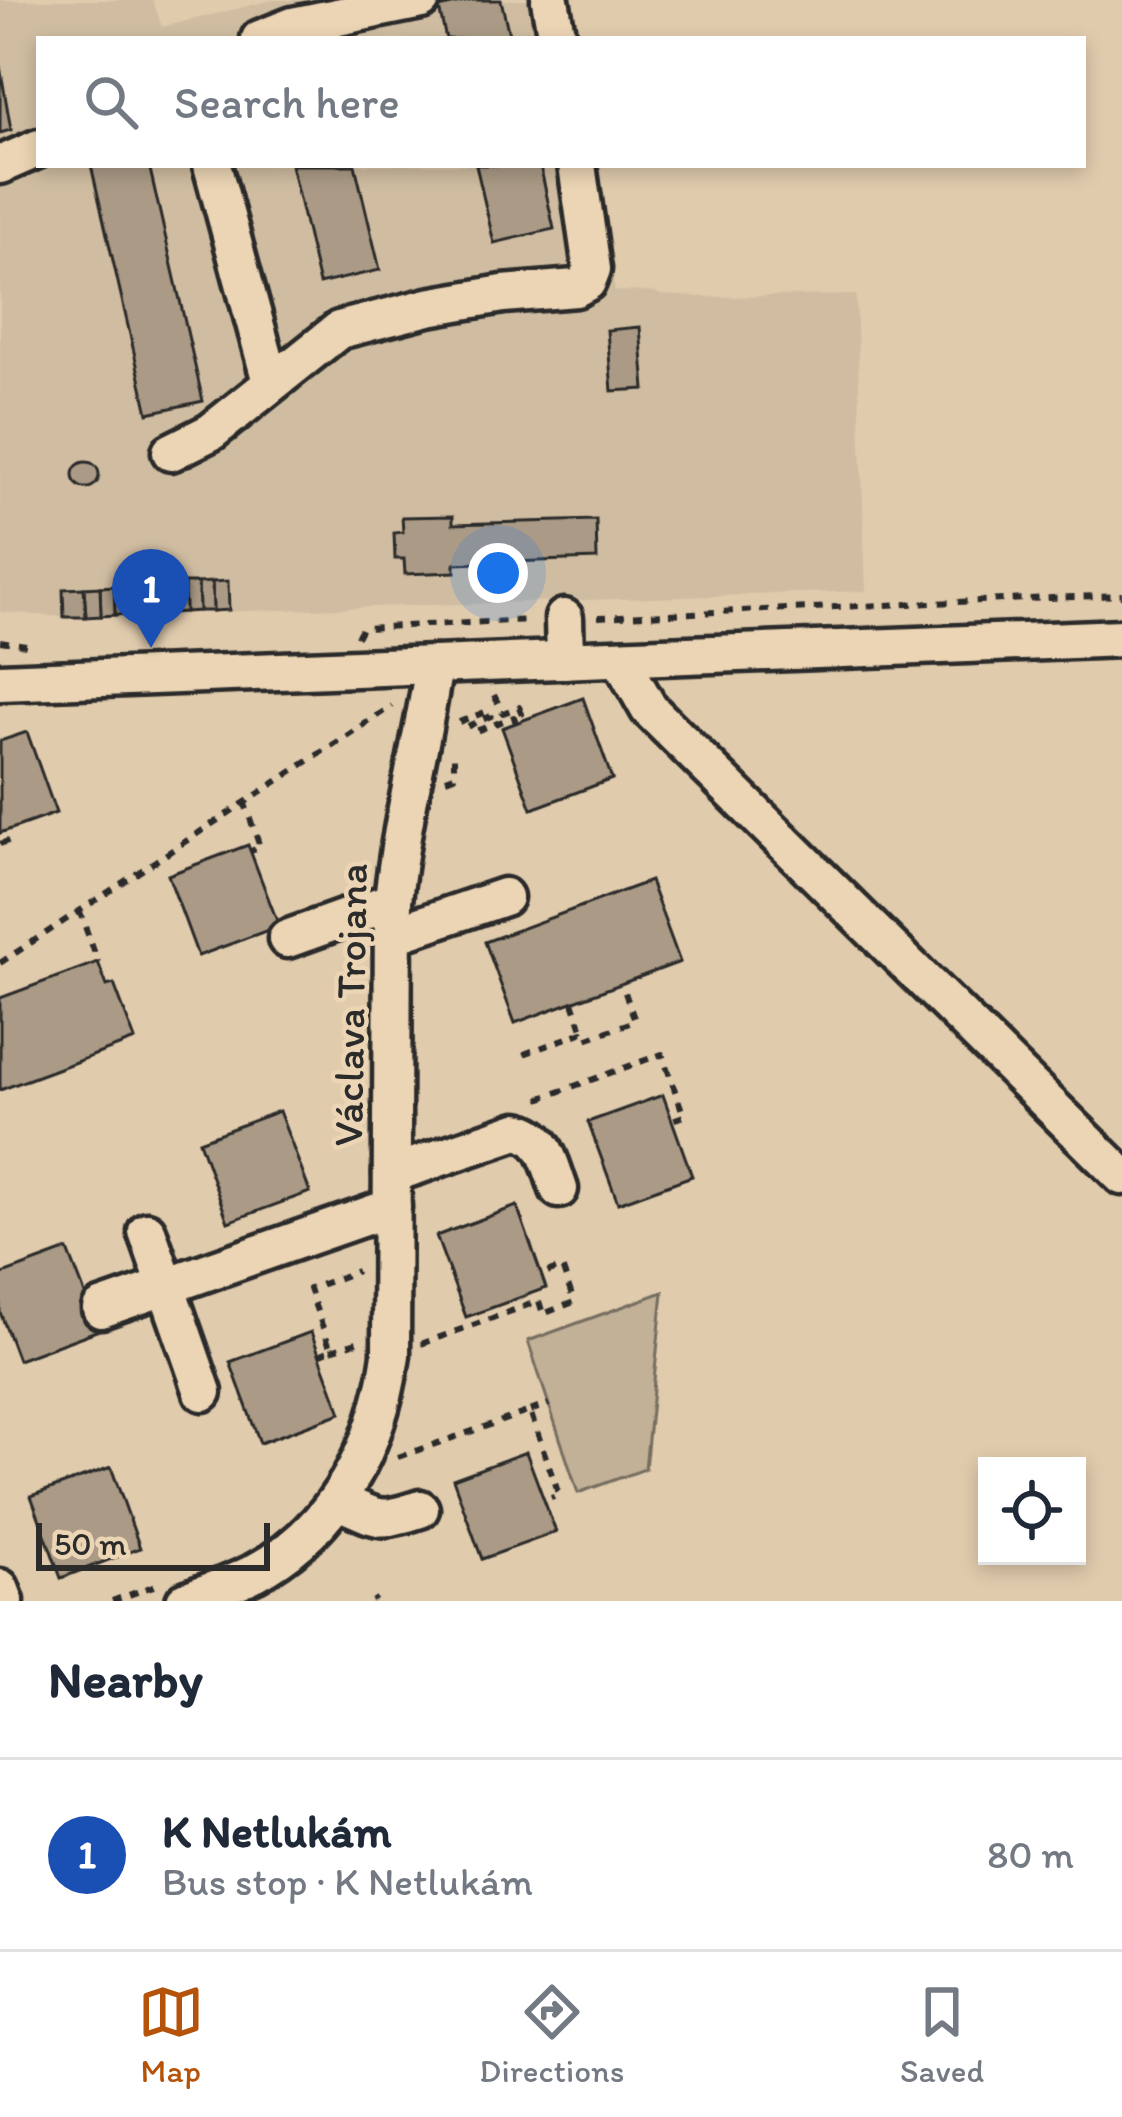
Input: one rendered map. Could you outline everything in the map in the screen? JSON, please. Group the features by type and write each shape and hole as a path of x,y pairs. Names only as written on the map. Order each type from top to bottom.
{"street":[{"path":"268,36 293,26 421,0"},
{"path":"550,0 556,36"},
{"path":"0,165 36,149"},
{"path":"213,168 271,382"},
{"path":"171,452 211,432 339,330 428,307 587,282 592,269 578,168"},
{"path":"564,619 565,660"},
{"path":"0,682 1122,638"},
{"path":"620,658 649,709 1122,1176"},
{"name":"Václava Trojana","path":"174,1592 257,1571 290,1549 338,1501 372,1437 386,1392 392,1355 393,918 398,845 434,665"},
{"path":"287,939 504,897"},
{"path":"392,1190 517,1131 530,1133 540,1142 559,1190"},
{"name":"Václava Trojana","path":"101,1309 166,1287 392,1190"},
{"path":"148,1232 203,1393"},
{"path":"338,1501 388,1519 420,1509"},
{"path":"0,1588 5,1601"}],"path":[{"path":"349,648 362,628 1122,595"},
{"path":"391,691 394,722"},
{"path":"454,724 488,711 491,716 470,724 472,732 522,714 519,707 503,713 498,703"},
{"path":"0,963 395,704"},
{"path":"440,782 454,776 454,741"},
{"path":"244,801 260,847 251,850"},
{"path":"0,844 13,839"},
{"path":"79,910 98,962"},
{"path":"573,1002 586,1040 635,1021 622,984"},
{"path":"524,1054 583,1032"},
{"path":"539,1099 662,1054 684,1116 672,1120"},
{"path":"418,1346 538,1301 543,1314 574,1302 562,1267 542,1275"},
{"path":"331,1351 309,1288 360,1269"},
{"path":"320,1355 353,1343"},
{"path":"388,1460 549,1404"},
{"path":"530,1411 559,1495 551,1498"},
{"path":"112,1601 174,1592"}],"shaded area":[{"path":"0,0 153,0 162,27 272,0 568,0 574,36 36,36 36,168 594,168 615,291 699,297 856,295 866,591 64,617 0,612"},
{"path":"663,1292 645,1469 578,1493 528,1341"}],"building":[{"path":"501,0 509,36 445,36 439,8"},
{"path":"0,66 11,130 0,133"},
{"path":"92,168 150,168 203,401 148,413"},
{"path":"292,168 356,168 380,270 319,284"},
{"path":"477,168 541,168 554,229 494,243"},
{"path":"640,327 645,389 612,391 607,330"},
{"path":"86,462 99,475 86,488 73,475"},
{"path":"453,516 453,524 596,520 597,559 455,564 455,572 405,574 404,559 395,559 394,533 403,532 402,517"},
{"path":"228,581 229,610 213,611 212,582"},
{"path":"212,582 213,611 199,611 198,583"},
{"path":"184,583 198,583 199,611 185,612"},
{"path":"184,583 185,612 171,613 170,584"},
{"path":"170,584 171,613 157,613 156,585"},
{"path":"142,585 143,614 129,614 128,586"},
{"path":"142,585 156,585 157,613 143,614"},
{"path":"114,586 128,586 129,614 115,615"},
{"path":"114,586 115,615 101,616 100,587"},
{"path":"100,587 101,616 86,617 84,588"},
{"path":"84,588 86,617 64,617 63,589"},
{"path":"583,698 612,779 532,809 502,728"},
{"path":"27,732 56,813 0,833 0,741"},
{"path":"248,845 279,926 198,956 168,875"},
{"path":"650,881 680,962 515,1023 485,942"},
{"path":"98,962 107,986 114,984 135,1040 0,1090 0,998"},
{"path":"663,1095 692,1176 618,1203 588,1122"},
{"path":"279,1111 310,1192 228,1222 199,1141"},
{"path":"517,1206 546,1288 466,1317 436,1236"},
{"path":"68,1250 99,1330 18,1360 0,1312 0,1275"},
{"path":"311,1332 341,1413 260,1443 230,1362"},
{"path":"526,1452 556,1532 482,1559 453,1479"},
{"path":"111,1467 140,1548 61,1578 31,1496"}],"place":[{"name":"K Netlukám","path":"151,648"}]}
